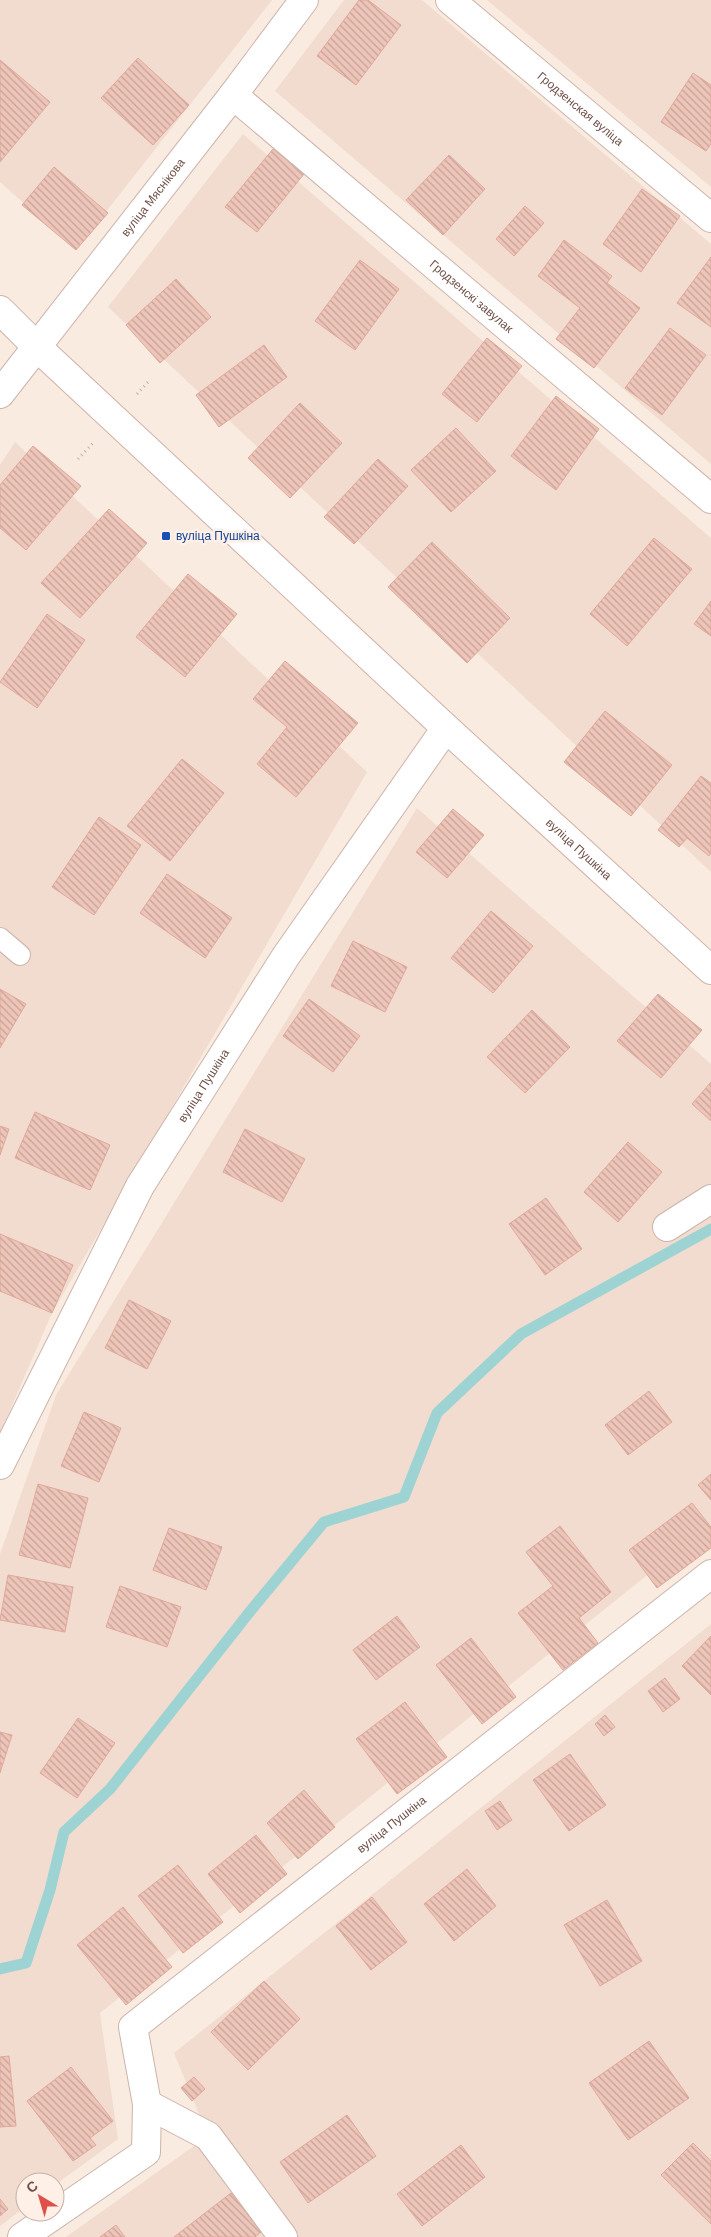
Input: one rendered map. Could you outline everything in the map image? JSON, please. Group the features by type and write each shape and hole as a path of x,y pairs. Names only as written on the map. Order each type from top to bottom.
{"street":[{"name":"вуліца Мяснікова","path":"0,394 233,95 304,0"},
{"name":"Гродзенская вуліца","path":"450,0 711,218"},
{"name":"Гродзенскі завулак","path":"233,95 711,499"},
{"name":"вуліца Пушкіна","path":"0,310 36,346 446,728 711,970"},
{"name":"вуліца Пушкіна","path":"0,1466 140,1186 286,956 446,728"},
{"path":"667,1227 711,1199"},
{"name":"вуліца Пушкіна","path":"147,2104 133,2027 711,1574"},
{"path":"22,2237 146,2152 147,2104 208,2136 283,2237"}],"lane":[{"path":"0,938 20,955"}],"shaded area":[{"path":"0,0 272,0 76,250 0,182"},
{"path":"344,0 422,0 711,244 711,464 275,91"},
{"path":"487,0 711,0 711,187"},
{"path":"243,134 711,538 711,872 108,307"},
{"path":"15,442 367,772 52,1313 0,1433 0,465"},
{"path":"417,808 711,1064 711,1524 100,2013 118,2139 65,2178 65,2172 15,2172 15,2215 0,2226 0,1554 56,1395"},
{"path":"711,1624 711,2237 66,2237 208,2136 174,2053"}],"building":[{"path":"359,0 368,0 401,25 356,85 317,56"},
{"path":"138,58 189,105 153,145 101,98"},
{"path":"0,60 50,102 0,162"},
{"path":"693,73 711,85 711,144 706,151 661,122"},
{"path":"273,149 304,174 257,232 225,207"},
{"path":"449,155 485,189 443,235 406,200"},
{"path":"54,167 108,213 76,250 22,205"},
{"path":"642,189 680,216 641,272 603,244"},
{"path":"525,206 544,223 514,256 496,239"},
{"path":"564,240 612,276 607,283 640,308 594,368 556,339 580,308 538,276"},
{"path":"711,257 711,327 677,303"},
{"path":"360,260 399,289 355,350 315,321"},
{"path":"176,279 211,317 160,363 126,325"},
{"path":"670,328 706,355 662,415 625,388"},
{"path":"487,338 522,366 477,422 442,394"},
{"path":"264,345 287,377 219,427 196,395"},
{"path":"556,396 599,429 556,490 511,456"},
{"path":"300,403 342,443 290,498 248,458"},
{"path":"456,428 496,471 451,512 411,470"},
{"path":"33,446 81,486 26,550 0,528 0,485"},
{"path":"378,459 408,486 354,544 324,517"},
{"path":"109,509 147,543 80,618 41,583"},
{"path":"654,538 692,569 627,646 590,614"},
{"path":"432,542 510,618 467,663 388,587"},
{"path":"188,574 237,614 185,677 136,637"},
{"path":"711,601 711,636 694,624"},
{"path":"47,614 85,640 37,708 0,682"},
{"path":"285,661 358,723 296,797 257,764 287,727 253,699"},
{"path":"605,711 672,765 631,816 564,762"},
{"path":"182,759 224,793 170,861 127,826"},
{"path":"701,776 711,783 711,853 709,856 687,838 679,847 658,830"},
{"path":"453,809 484,835 447,878 416,852"},
{"path":"99,817 141,845 94,915 52,887"},
{"path":"167,874 232,918 205,958 140,913"},
{"path":"491,911 533,946 493,993 451,958"},
{"path":"353,941 407,967 385,1012 331,986"},
{"path":"0,989 26,1004 0,1048"},
{"path":"658,994 702,1030 661,1078 617,1041"},
{"path":"309,999 360,1036 333,1072 283,1036"},
{"path":"532,1010 570,1047 525,1093 487,1057"},
{"path":"711,1082 711,1121 692,1104"},
{"path":"35,1112 110,1145 90,1190 15,1158"},
{"path":"0,1126 9,1129 0,1155"},
{"path":"245,1129 305,1159 282,1202 223,1172"},
{"path":"628,1142 662,1172 618,1222 584,1192"},
{"path":"546,1198 582,1249 545,1275 509,1224"},
{"path":"0,1234 73,1265 52,1313 0,1291"},
{"path":"129,1300 171,1321 147,1369 105,1348"},
{"path":"649,1391 672,1422 628,1455 605,1425"},
{"path":"84,1412 121,1428 99,1482 61,1466"},
{"path":"711,1474 711,1500 698,1485"},
{"path":"38,1484 88,1498 70,1568 19,1555"},
{"path":"692,1503 711,1527 711,1548 657,1588 629,1550"},
{"path":"560,1526 611,1592 579,1618 598,1643 563,1670 518,1613 553,1586 526,1552"},
{"path":"169,1528 222,1547 206,1590 153,1570"},
{"path":"8,1575 73,1587 65,1632 0,1620"},
{"path":"120,1586 181,1607 167,1647 106,1627"},
{"path":"397,1616 420,1647 376,1680 353,1650"},
{"path":"711,1636 711,1695 682,1666"},
{"path":"471,1638 516,1697 482,1724 436,1665"},
{"path":"665,1678 680,1699 663,1712 648,1691"},
{"path":"405,1702 447,1757 397,1794 356,1739"},
{"path":"605,1715 615,1727 604,1736 595,1724"},
{"path":"78,1718 115,1743 77,1798 40,1773"},
{"path":"0,1732 12,1735 0,1773"},
{"path":"570,1754 606,1805 569,1831 533,1780"},
{"path":"304,1790 335,1827 298,1859 267,1823"},
{"path":"500,1801 512,1820 497,1830 485,1811"},
{"path":"256,1835 287,1874 240,1913 208,1874"},
{"path":"178,1865 223,1922 183,1953 138,1896"},
{"path":"467,1869 496,1906 454,1941 424,1904"},
{"path":"372,1897 407,1942 371,1970 336,1926"},
{"path":"607,1900 642,1961 600,1986 564,1925"},
{"path":"123,1907 172,1967 126,2005 77,1945"},
{"path":"264,1981 300,2019 248,2070 211,2032"},
{"path":"649,2041 689,2098 628,2140 589,2083"},
{"path":"9,2056 16,2126 0,2127 0,2057"},
{"path":"71,2067 113,2121 90,2138 96,2145 73,2161 27,2101"},
{"path":"194,2077 205,2089 192,2101 181,2088"},
{"path":"347,2115 376,2156 308,2203 280,2162"},
{"path":"693,2143 711,2161 711,2224 661,2175"},
{"path":"461,2145 485,2177 422,2226 397,2194"},
{"path":"231,2193 261,2232 255,2237 174,2237"},
{"path":"0,2199 8,2209 0,2216"},
{"path":"116,2225 125,2237 100,2237"}],"waterway":[{"path":"0,1969 26,1963 50,1890 64,1832 110,1789 252,1609 324,1522 404,1497 437,1413 521,1334 711,1229"}],"place":[{"name":"вуліца Пушкіна","path":"166,536"}]}
